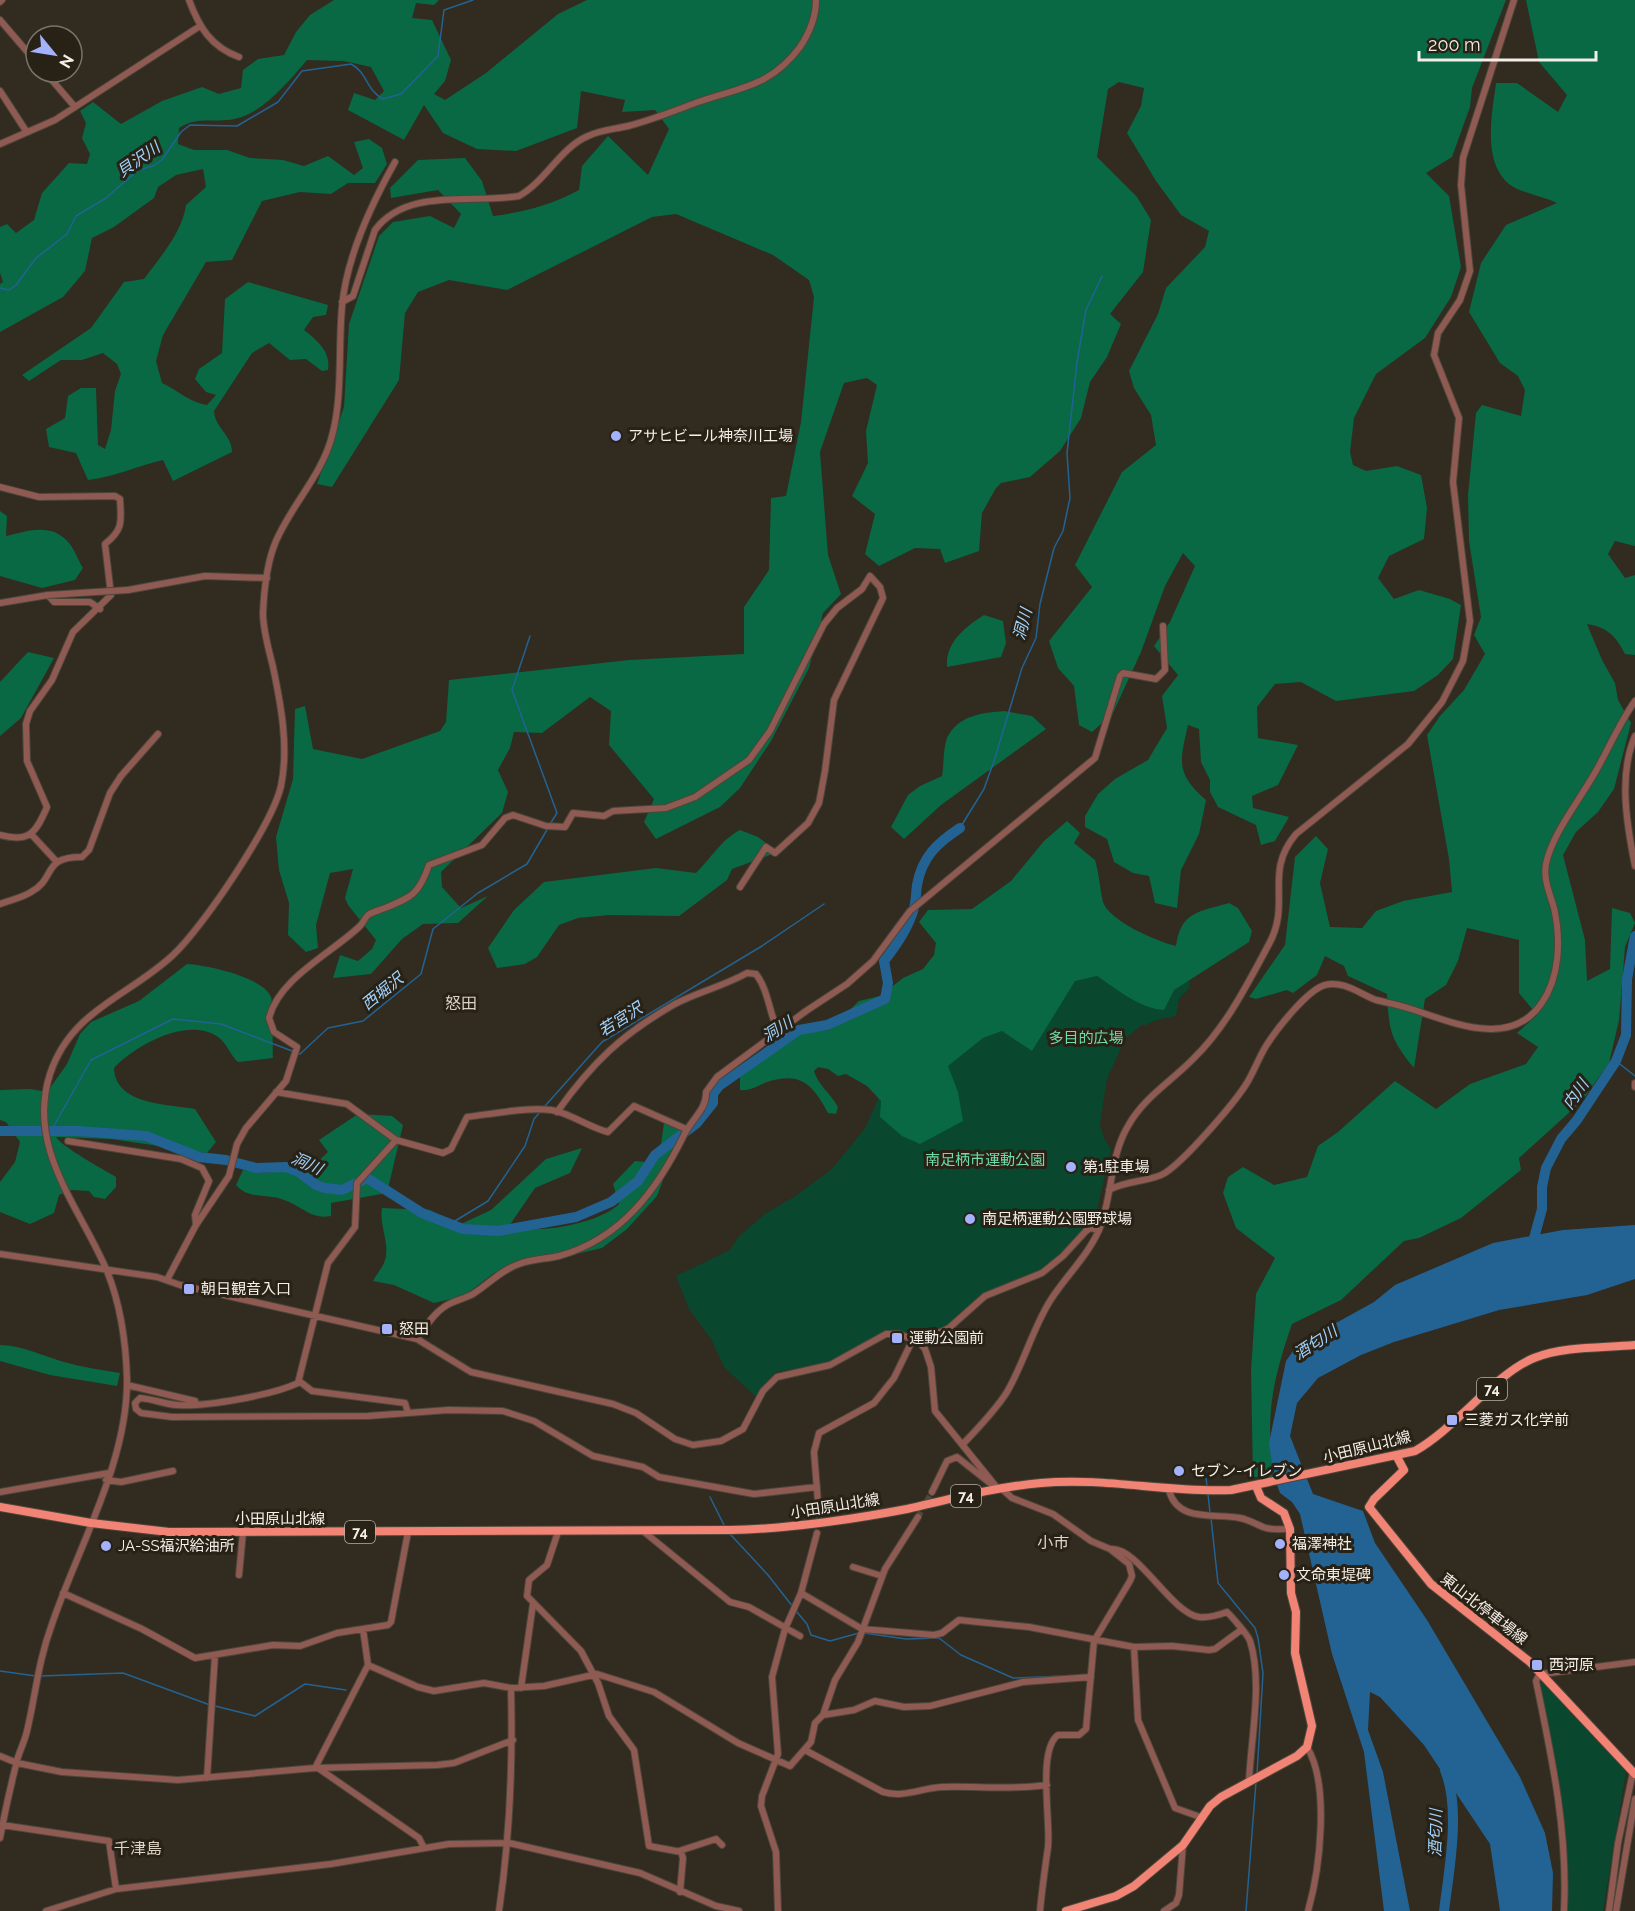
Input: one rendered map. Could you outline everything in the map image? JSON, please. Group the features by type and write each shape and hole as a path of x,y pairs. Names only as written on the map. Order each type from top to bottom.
{"main road":[{"name":"小田原山北線","path":"0,1507 91,1523 169,1532 726,1530 795,1527 903,1509 1000,1489 1070,1481 1102,1481 1169,1490 1208,1491 1268,1484 1397,1457 1415,1451 1434,1440 1510,1373 1532,1359 1547,1353 1635,1345"},
{"name":"東山北停車場線","path":"1397,1457 1404,1470 1374,1499 1369,1507 1431,1584 1541,1674 1634,1773"},
{"path":"1066,1911 1116,1896 1134,1887 1183,1845 1221,1797 1297,1756 1307,1747 1312,1726 1295,1653 1296,1612 1291,1593 1290,1529 1284,1513 1261,1498 1257,1486"}],"street":[{"path":"189,0 200,26 214,45 239,57"},
{"path":"342,302 353,296 375,230 382,220 424,201 519,196 529,190 574,145 588,135 664,116 699,102 749,87 773,76 788,63 804,41 815,19 816,0"},
{"path":"963,1444 1007,1392 1036,1327 1099,1230 1108,1205 1118,1148 1132,1118 1149,1096 1194,1059 1211,1040 1276,931 1280,907 1278,867 1286,845 1296,834 1408,744 1442,702 1463,661 1470,621 1453,483 1459,418 1457,406 1436,362 1435,341 1443,323 1467,285 1470,264 1461,185 1463,158 1514,0"},
{"path":"0,20 24,48"},
{"path":"0,144 55,120 200,26"},
{"path":"55,84 75,107"},
{"path":"0,92 26,131"},
{"path":"0,1838 17,1763 27,1733 36,1677 63,1593 108,1477 126,1409 123,1326 106,1269 62,1184 46,1139 46,1091 62,1046 80,1023 95,1009 156,969 185,942 263,828 278,799 282,782 284,738 263,616 267,578 276,541 323,462 332,439 337,415 342,302 374,198 395,162"},
{"path":"0,487 39,497 115,496 120,499 121,522 117,535 105,544 111,595 100,609 73,632 52,680 30,711 26,734 27,761 47,807 38,827 31,834 14,839 0,835"},
{"path":"0,603 48,596 128,590 205,576 267,578"},
{"path":"167,1280 196,1225 229,1176 237,1144 246,1128 286,1081 297,1047 274,1032 269,1018 288,987 316,959 361,925 368,915 410,897 423,884 429,865 482,845 506,818 513,815 546,826 565,827 573,813 604,816 613,811 666,808 695,797 727,776 749,760 770,731 824,624 837,608 862,589 870,576 880,587 883,597 834,700 819,803 808,824 776,854 766,847 740,887"},
{"path":"48,596 54,602 90,602 100,609"},
{"path":"417,1339 434,1315 445,1306 473,1294 499,1274 518,1264 560,1255 583,1247 607,1234 627,1218 661,1178 687,1129 707,1102 706,1092 717,1077 806,1011 847,984 873,961 910,911 1095,758 1120,676 1123,673 1156,679 1165,670 1163,626"},
{"path":"1109,1190 1121,1184 1164,1174 1232,1103 1245,1085 1266,1045 1308,996 1324,985 1341,985 1376,999 1454,1024 1480,1029 1497,1028 1522,1021 1540,1006 1549,991 1557,957 1557,925 1545,874 1552,843 1635,701"},
{"path":"0,904 33,892 56,861 66,857 82,857 89,850 110,793 121,776 158,734"},
{"path":"1635,736 1630,751 1626,783 1635,866"},
{"path":"31,834 56,861"},
{"path":"557,1112 601,1056 620,1041 675,1004 747,973 756,974 762,982 770,1017 779,1033"},
{"path":"276,1092 347,1104 396,1140 443,1153 451,1149 467,1117 552,1110 591,1128 608,1132 634,1106 687,1129"},
{"path":"396,1140 357,1183 355,1227 328,1263 299,1380 284,1389 180,1405 140,1398 135,1403 136,1409 141,1413 172,1417 368,1416 502,1411 528,1419 593,1456 643,1467 659,1477 754,1494 817,1487"},
{"path":"69,1141 181,1159 202,1168 209,1181 195,1215 196,1225"},
{"path":"819,1515 814,1452 819,1433 874,1403 894,1378 916,1340 949,1328 992,1292 1042,1273 1063,1256 1086,1231 1090,1228 1099,1230"},
{"path":"0,1254 167,1280 417,1339 471,1372 613,1404 636,1413 675,1439 693,1445 721,1440 743,1430 764,1391 777,1377 830,1365 886,1334 898,1334 916,1340 925,1349 931,1367 935,1412 1000,1489"},
{"path":"299,1380 312,1391 405,1403 408,1413"},
{"path":"127,1388 205,1402"},
{"path":"933,1492 947,1461 957,1457 1012,1498 1053,1514 1091,1541 1110,1549 1129,1564 1132,1576 1094,1641 1086,1729 1079,1734 1055,1737 1049,1751 1047,1785 1049,1836 1040,1911"},
{"path":"0,1492 108,1477 121,1482 173,1472"},
{"path":"1169,1490 1171,1500 1191,1513 1248,1520 1268,1528 1290,1529"},
{"path":"368,1665 418,1687 434,1691 484,1683 511,1688 544,1686 593,1674 654,1692 738,1743 790,1766 814,1737 815,1723 823,1715 835,1680 858,1642 882,1576 918,1517"},
{"path":"643,1531 730,1602 748,1607 800,1636"},
{"path":"239,1575 243,1532"},
{"path":"63,1593 142,1629 190,1657 273,1645 300,1646 337,1633 388,1625 394,1617 408,1532"},
{"path":"558,1532 546,1565 527,1586 527,1596 533,1605 575,1644 593,1674 609,1716 636,1754 649,1846 679,1851 716,1839 722,1845"},
{"path":"777,1911 776,1852 761,1806 762,1796 779,1748 772,1677 785,1629 801,1593 817,1533"},
{"path":"1110,1549 1119,1550 1137,1563 1187,1611 1202,1617 1227,1612 1250,1641 1254,1666 1250,1780"},
{"path":"853,1568 882,1576"},
{"path":"801,1593 862,1629 934,1635 942,1633 958,1620 981,1621 1029,1627 1134,1647 1172,1646 1209,1650 1215,1649 1241,1629"},
{"path":"521,1688 533,1605"},
{"path":"317,1768 368,1665 363,1629"},
{"path":"1134,1647 1136,1701 1142,1732 1175,1808 1203,1818"},
{"path":"207,1778 215,1655"},
{"path":"1564,1911 1565,1859 1561,1804 1536,1681 1541,1674 1635,1662"},
{"path":"823,1715 854,1710 875,1701 904,1707 930,1706 1023,1682 1090,1677"},
{"path":"500,1911 509,1843 513,1740 511,1688"},
{"path":"0,1756 17,1763 97,1776 178,1780 317,1768 437,1766 454,1763 513,1740"},
{"path":"1307,1747 1313,1756 1318,1787 1320,1835 1317,1868 1308,1911"},
{"path":"805,1749 883,1792 894,1795 945,1787 1024,1789 1047,1785"},
{"path":"317,1768 419,1839 424,1848"},
{"path":"1609,1911 1618,1843 1634,1773"},
{"path":"1616,1911 1635,1799"},
{"path":"1,1827 109,1841 116,1889"},
{"path":"46,1911 116,1889 331,1864 458,1843 509,1843 614,1866 649,1877 716,1906 739,1911"},
{"path":"1164,1911 1176,1903 1179,1895 1183,1845"},
{"path":"679,1851 683,1858 680,1892"}],"green space":[{"path":"334,0 439,0 434,5 416,3 412,18 432,20 451,60 445,81 434,94 445,100 486,73 558,14 587,0 1506,0 1472,88 1470,107 1452,157 1426,173 1449,196 1461,267 1451,297 1425,338 1376,374 1354,418 1350,452 1353,465 1366,471 1397,466 1421,475 1427,508 1424,539 1389,556 1378,578 1394,599 1419,590 1450,599 1461,605 1453,659 1438,675 1414,691 1336,701 1301,682 1275,684 1257,707 1258,738 1298,745 1278,785 1252,796 1253,808 1289,817 1275,841 1261,845 1256,825 1218,807 1210,792 1210,780 1201,762 1199,729 1188,725 1182,766 1189,782 1206,800 1199,834 1181,870 1177,908 1155,903 1149,876 1133,873 1114,862 1107,839 1085,827 1085,816 1098,794 1115,779 1148,760 1167,728 1162,696 1178,675 1154,646 1170,622 1195,566 1183,553 1165,586 1141,652 1113,713 1092,732 1079,725 1074,686 1058,668 1049,641 1092,587 1075,565 1122,472 1156,445 1151,415 1134,388 1129,371 1158,314 1166,288 1205,247 1209,231 1181,215 1156,181 1127,133 1141,106 1144,88 1119,82 1108,89 1097,157 1137,197 1151,220 1143,272 1110,314 1121,324 1107,357 1090,382 1081,418 1060,451 1030,477 1001,483 996,488 982,513 979,551 945,563 940,549 915,548 879,566 865,554 875,514 852,496 868,463 866,431 877,385 867,378 844,383 820,452 828,555 841,594 823,613 809,668 771,741 740,788 720,807 656,839 644,822 654,799 609,745 611,711 590,697 542,733 514,732 510,748 498,770 508,792 502,813 441,872 442,887 461,908 488,896 458,923 423,924 402,939 371,974 333,978 340,955 358,961 372,949 376,940 345,898 353,869 330,873 316,925 318,948 306,952 288,935 289,903 279,870 276,837 293,779 295,709 305,706 313,749 362,759 440,731 446,722 449,680 629,660 744,654 744,607 769,570 771,498 786,496 801,422 814,297 809,280 773,255 676,214 652,217 507,290 449,280 418,292 405,313 399,380 332,487 317,484 344,407 349,324 379,236 393,222 430,216 454,228 461,214 438,190 391,198 390,188 418,160 465,158 482,181 493,216 516,212 548,204 579,190 582,166 608,136 648,175 669,129 655,110 622,112 625,100 581,91 577,128 516,151 477,149 443,133 424,105 404,140 348,110 354,93 375,100 384,91 371,67 344,61 307,60 282,89 262,106 239,118 197,121 185,125 179,128 178,144 194,150 227,150 250,158 283,160 304,166 328,156 354,175 363,168 354,142 369,139 382,148 387,164 375,183 348,183 331,194 300,192 262,201 232,260 206,262 163,335 156,361 162,383 190,399 207,405 216,395 206,392 195,379 199,369 222,353 225,299 248,282 328,305 326,315 313,317 304,330 319,343 325,352 328,370 322,371 306,359 290,360 269,343 252,353 214,411 232,452 173,481 163,460 88,480 76,453 49,447 46,429 65,418 68,396 81,388 96,388 98,445 105,449 111,430 115,391 121,374 117,364 103,353 82,360 61,360 29,381 22,375 91,328 124,282 144,279 175,235 186,205 206,187 203,169 176,175 158,187 154,198 114,227 92,238 85,271 63,297 0,332 0,284 3,282 0,273 0,227 7,224 16,233 34,220 42,193 69,163 87,164 90,154 82,138 86,123 80,111 93,102 121,124 162,101 202,87 219,94 241,88 243,70 258,59 284,55 296,32 310,15"},
{"path":"1526,0 1635,0 1635,546 1615,541 1608,554 1625,578 1635,575 1635,655 1625,654 1614,637 1605,630 1587,624 1602,660 1615,683 1618,700 1631,723 1614,789 1598,812 1576,832 1563,855 1585,940 1587,981 1610,969 1612,908 1630,913 1635,923 1625,947 1619,1020 1609,1063 1582,1101 1519,1158 1521,1170 1461,1218 1419,1238 1404,1241 1341,1300 1292,1324 1279,1364 1272,1400 1270,1436 1274,1477 1253,1477 1251,1371 1256,1294 1275,1258 1236,1228 1223,1193 1228,1177 1243,1167 1274,1185 1307,1177 1318,1146 1338,1132 1395,1081 1436,1109 1470,1084 1526,1064 1538,1047 1517,1033 1537,1015 1519,993 1519,940 1467,928 1458,961 1446,985 1425,999 1414,1068 1392,1034 1387,994 1348,976 1344,966 1325,956 1317,975 1293,993 1287,990 1256,999 1249,997 1285,945 1295,857 1316,836 1328,849 1320,883 1330,927 1362,928 1376,911 1403,901 1452,892 1449,859 1427,735 1440,716 1464,690 1485,654 1474,635 1481,617 1469,541 1468,495 1476,413 1482,405 1521,416 1525,390 1518,376 1500,363 1469,312 1481,263 1506,225 1557,203 1513,187 1495,163 1491,123 1496,83 1517,83 1558,112 1567,95 1539,62"},
{"path":"0,511 7,516 6,536 47,530 62,536 71,546 83,568 75,580 42,588 0,576"},
{"path":"984,615 1003,621 1006,643 1001,657 947,667 949,650 953,643 963,630"},
{"path":"28,652 54,658 21,718 0,736 0,682"},
{"path":"1004,711 1032,716 1046,729 941,805 904,839 891,827 908,795 920,786 942,776 946,742 952,730 957,724 971,717"},
{"path":"1067,821 1080,833 1074,843 1095,860 1103,902 1114,916 1124,923 1176,946 1178,934 1187,919 1200,911 1229,903 1238,908 1252,931 1249,942 1174,990 1164,1010 1138,1002 1097,976 1075,981 1032,1051 1002,1031 983,1038 948,1066 958,1092 963,1121 920,1144 902,1136 880,1117 881,1101 867,1086 846,1074 838,1076 828,1069 818,1067 814,1071 818,1081 838,1107 836,1114 828,1113 817,1095 805,1083 789,1078 740,1090 740,1076 801,1033 829,1030 859,1001 880,996 903,978 923,969 934,955 936,943 919,922 928,910 972,909 1011,881 1044,841"},
{"path":"740,830 758,837 778,852 732,869 727,880 679,916 609,915 578,918 559,925 537,957 525,964 497,968 488,948 514,910 544,882 656,868 696,873 722,844"},
{"name":"南足柄市運動公園","path":"1015,952 1175,975 1190,982 1189,988 1179,999 1176,1016 1157,1020 1144,1026 1143,1024 1125,1039 1107,1079 1100,1124 1111,1150 1096,1214 1099,1218 1097,1225 1092,1226 1052,1264 1020,1282 991,1290 942,1329 921,1337 895,1330 885,1331 823,1365 776,1372 759,1390 757,1398 724,1367 711,1339 689,1309 676,1276 730,1250 739,1236 766,1213 794,1197 832,1169 865,1128 887,1079"},
{"path":"187,964 234,973 266,990 272,1002 273,1058 238,1062 218,1037 206,1031 192,1030 163,1036 148,1043 135,1050 114,1068 117,1080 123,1089 133,1096 158,1104 195,1109 216,1142 207,1153 111,1139 56,1137 74,1152 116,1177 116,1187 105,1199 94,1197 89,1191 72,1190 59,1195 54,1213 30,1224 0,1212 0,1182 15,1162 20,1142 6,1122 0,1120 0,1090 30,1089 47,1092 67,1064 80,1034 91,1022 139,1001"},
{"path":"358,1114 392,1116 403,1125 387,1193 331,1203 331,1216 324,1217 312,1214 284,1200 246,1193 236,1185 243,1170 261,1173 310,1169 328,1152 319,1140"},
{"path":"664,1123 682,1131 657,1196 627,1229 602,1248 494,1273 464,1296 434,1303 394,1285 373,1281 384,1263 386,1254 382,1208 430,1210 459,1225 491,1210 546,1159 582,1148 570,1173 535,1188 509,1226 534,1229 582,1222 610,1211 619,1204 613,1184 635,1161 645,1162 661,1144"},
{"path":"0,1345 24,1349 64,1362 120,1373 117,1386 50,1375 0,1361"},
{"path":"1540,1680 1626,1772 1603,1911 1566,1911 1564,1824 1538,1681"}],"water":[{"path":"1635,1225 1635,1279 1587,1295 1499,1310 1394,1342 1361,1355 1318,1378 1297,1403 1290,1436 1313,1494 1363,1511 1375,1543 1427,1620 1520,1777 1545,1833 1553,1873 1552,1911 1500,1911 1490,1844 1424,1745 1380,1697 1370,1692 1368,1730 1383,1772 1410,1911 1384,1911 1364,1752 1332,1654 1300,1514 1292,1502 1280,1493 1274,1477 1269,1443 1286,1361 1298,1344 1374,1302 1395,1285 1493,1243 1563,1230"}],"waterway":[{"name":"貝沢川","path":"0,288 9,290 16,285 36,258 67,234 76,216 106,198 138,170 153,166 162,160 181,132 190,125 237,126 278,102 302,71 351,64 361,72 373,91 383,99 401,94 438,56 444,10 473,0"},
{"name":"洞川","path":"960,828 984,789 1022,668 1036,638 1040,604 1054,548 1063,531 1070,498 1067,453 1077,362 1086,310 1102,276"},
{"name":"西堀沢","path":"530,636 512,690 557,813 550,824"},
{"name":"西堀沢","path":"296,1052 300,1054 328,1028 363,1021 421,974 433,929 478,893 527,864 548,828"},
{"name":"洞川","path":"0,1131 78,1131 146,1136 199,1157 226,1160 256,1168 286,1167 325,1188 342,1190 367,1178 422,1213 463,1229 498,1231 576,1217 611,1202 638,1181 655,1155 697,1123 713,1103 713,1094 719,1086 799,1030 827,1025 885,999 888,983 884,961 909,922 915,905 919,875 927,859 938,845 960,828"},
{"name":"若宮沢","path":"545,1106 602,1042 762,946 824,904"},
{"name":"内川","path":"1531,1249 1542,1209 1542,1187 1546,1168 1561,1139 1577,1120 1616,1061 1626,1035 1627,979 1635,936"},
{"name":"西堀沢","path":"51,1131 91,1060 173,1019 221,1024 292,1051"},
{"path":"1616,1061 1635,1076"},
{"name":"若宮沢","path":"450,1224 488,1201 525,1146 534,1119 540,1112"},
{"path":"1206,1478 1207,1486"},
{"path":"1208,1494 1210,1513"},
{"path":"710,1497 725,1527"},
{"path":"1211,1518 1218,1583 1255,1628 1258,1638 1263,1673 1257,1774"},
{"path":"730,1534 768,1575 793,1607"},
{"path":"796,1611 807,1624 811,1635 830,1641 859,1633"},
{"path":"864,1633 906,1639 939,1638 961,1655 1013,1678 1063,1676"},
{"path":"0,1671 36,1676"},
{"path":"40,1676 123,1673 210,1705"},
{"path":"215,1706 255,1716 305,1684 346,1690"},
{"name":"酒匂川","path":"1444,1911 1453,1821 1450,1786 1445,1770"},
{"path":"1246,1911 1256,1782"}],"tunnel":[{"path":"918,1517 932,1492"}],"place":[{"name":"アサヒビール神奈川工場","path":"616,436"},
{"name":"第1駐車場","path":"1071,1167"},
{"name":"南足柄運動公園野球場","path":"970,1219"},
{"name":"朝日観音入口","path":"189,1289"},
{"name":"怒田","path":"387,1329"},
{"name":"運動公園前","path":"897,1338"},
{"name":"三菱ガス化学前","path":"1452,1420"},
{"name":"セブン-イレブン","path":"1179,1471"},
{"name":"福澤神社","path":"1280,1544"},
{"name":"JA-SS福沢給油所","path":"106,1546"},
{"name":"文命東堤碑","path":"1284,1575"},
{"name":"西河原","path":"1537,1665"}],"district":[{"name":"怒田","path":"461,1003"},
{"name":"小市","path":"1053,1542"},
{"name":"千津島","path":"138,1848"}],"park label":[{"name":"多目的広場","path":"1086,1038"}]}
